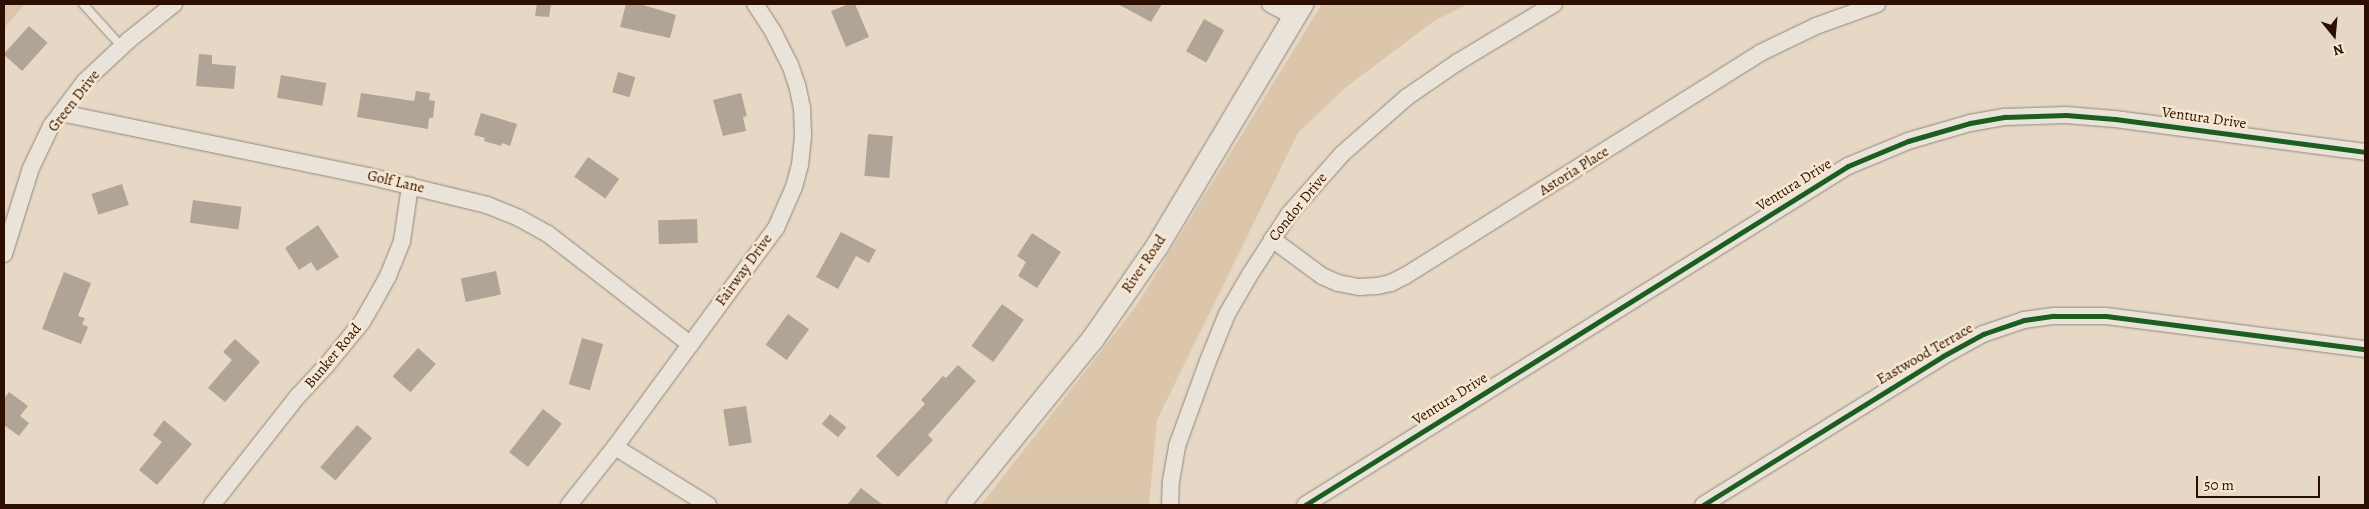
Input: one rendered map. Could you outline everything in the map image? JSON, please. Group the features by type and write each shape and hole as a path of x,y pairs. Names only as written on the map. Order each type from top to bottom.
{"street":[{"name":"Green Drive","path":"4,254 31,168 51,126 85,81 122,47 174,4"},
{"name":"Fairway Drive","path":"569,505 615,447 776,228 789,201 800,165 803,135 802,108 790,65 774,33 755,4"},
{"path":"1270,4 1298,10"},
{"name":"Condor Drive","path":"1170,505 1171,481 1177,446 1227,314 1289,214 1342,154 1370,127 1406,97 1458,62 1554,4"},
{"name":"Astoria Place","path":"1272,239 1322,276 1338,283 1359,287 1391,283 1414,271 1760,53 1816,26 1877,4"},
{"name":"River Road","path":"958,505 1093,338 1152,253 1298,10"},
{"name":"Golf Lane","path":"61,113 410,186 487,205 519,218 548,234 690,344"},
{"name":"Ventura Drive","path":"1305,505 1848,166 1908,141 1970,123 2004,117 2066,115 2115,119 2365,152"},
{"name":"Bunker Road","path":"212,505 297,397 326,366 362,322 388,276 402,241 410,186"},
{"name":"Eastwood Terrace","path":"1703,505 1943,356 1983,334 2024,320 2054,316 2106,316 2365,349"},
{"path":"615,447 708,505"}],"lane":[{"path":"83,4 122,47"}],"shaded area":[{"path":"4,4 25,4 4,28"},
{"path":"1322,4 1468,4 1434,21 1345,88 1298,133 1157,420 1149,505 981,505 1137,305"}],"building":[{"path":"537,4 551,4 549,17 535,16"},
{"path":"626,4 640,4 676,15 670,38 620,27"},
{"path":"849,4 855,4 869,37 846,47 831,11"},
{"path":"1118,4 1162,4 1151,22"},
{"path":"1204,19 1224,30 1206,63 1186,51"},
{"path":"29,26 48,43 22,71 4,54"},
{"path":"199,54 212,55 212,64 236,66 234,89 196,86"},
{"path":"618,72 635,77 630,97 612,92"},
{"path":"281,75 326,83 322,106 277,98"},
{"path":"416,91 430,93 429,100 435,101 433,118 429,118 428,129 357,117 361,93 414,101"},
{"path":"741,93 747,116 743,117 746,131 723,136 713,100"},
{"path":"481,113 517,124 510,146 502,143 501,146 484,141 485,138 474,135"},
{"path":"868,134 893,136 889,178 864,176"},
{"path":"588,157 619,179 605,198 574,177"},
{"path":"122,184 129,205 98,215 92,194"},
{"path":"193,200 242,207 238,230 190,223"},
{"path":"697,219 698,243 659,244 658,220"},
{"path":"318,225 339,257 317,271 311,262 299,270 285,248"},
{"path":"841,232 876,250 869,263 856,256 838,289 816,277"},
{"path":"1032,233 1061,252 1037,288 1018,276 1026,262 1017,256"},
{"path":"496,271 501,294 466,302 461,278"},
{"path":"64,272 91,283 78,316 85,318 82,324 88,327 81,344 42,329"},
{"path":"1002,304 1024,320 993,362 971,346"},
{"path":"788,314 809,329 787,360 766,345"},
{"path":"582,338 603,344 590,390 569,384"},
{"path":"235,339 260,362 225,402 208,388 232,360 223,352"},
{"path":"418,348 436,364 410,392 393,376"},
{"path":"958,365 976,381 928,435 933,440 898,477 876,456 925,404 921,400 943,376 946,378"},
{"path":"9,392 28,406 20,416 29,423 19,436 4,425 4,399"},
{"path":"746,406 752,443 729,446 723,410"},
{"path":"543,409 562,424 528,467 509,452"},
{"path":"830,414 846,427 838,437 822,424"},
{"path":"164,420 192,444 157,485 139,470 162,442 153,435"},
{"path":"357,425 372,438 335,480 320,467"},
{"path":"861,488 883,505 847,505"}],"cycle path":[{"path":"1305,505 1848,166 1908,141 1970,123 2005,117 2066,115 2115,119 2365,152"},
{"path":"1703,505 1943,356 1983,334 2024,320 2054,316 2106,316 2365,349"}]}
